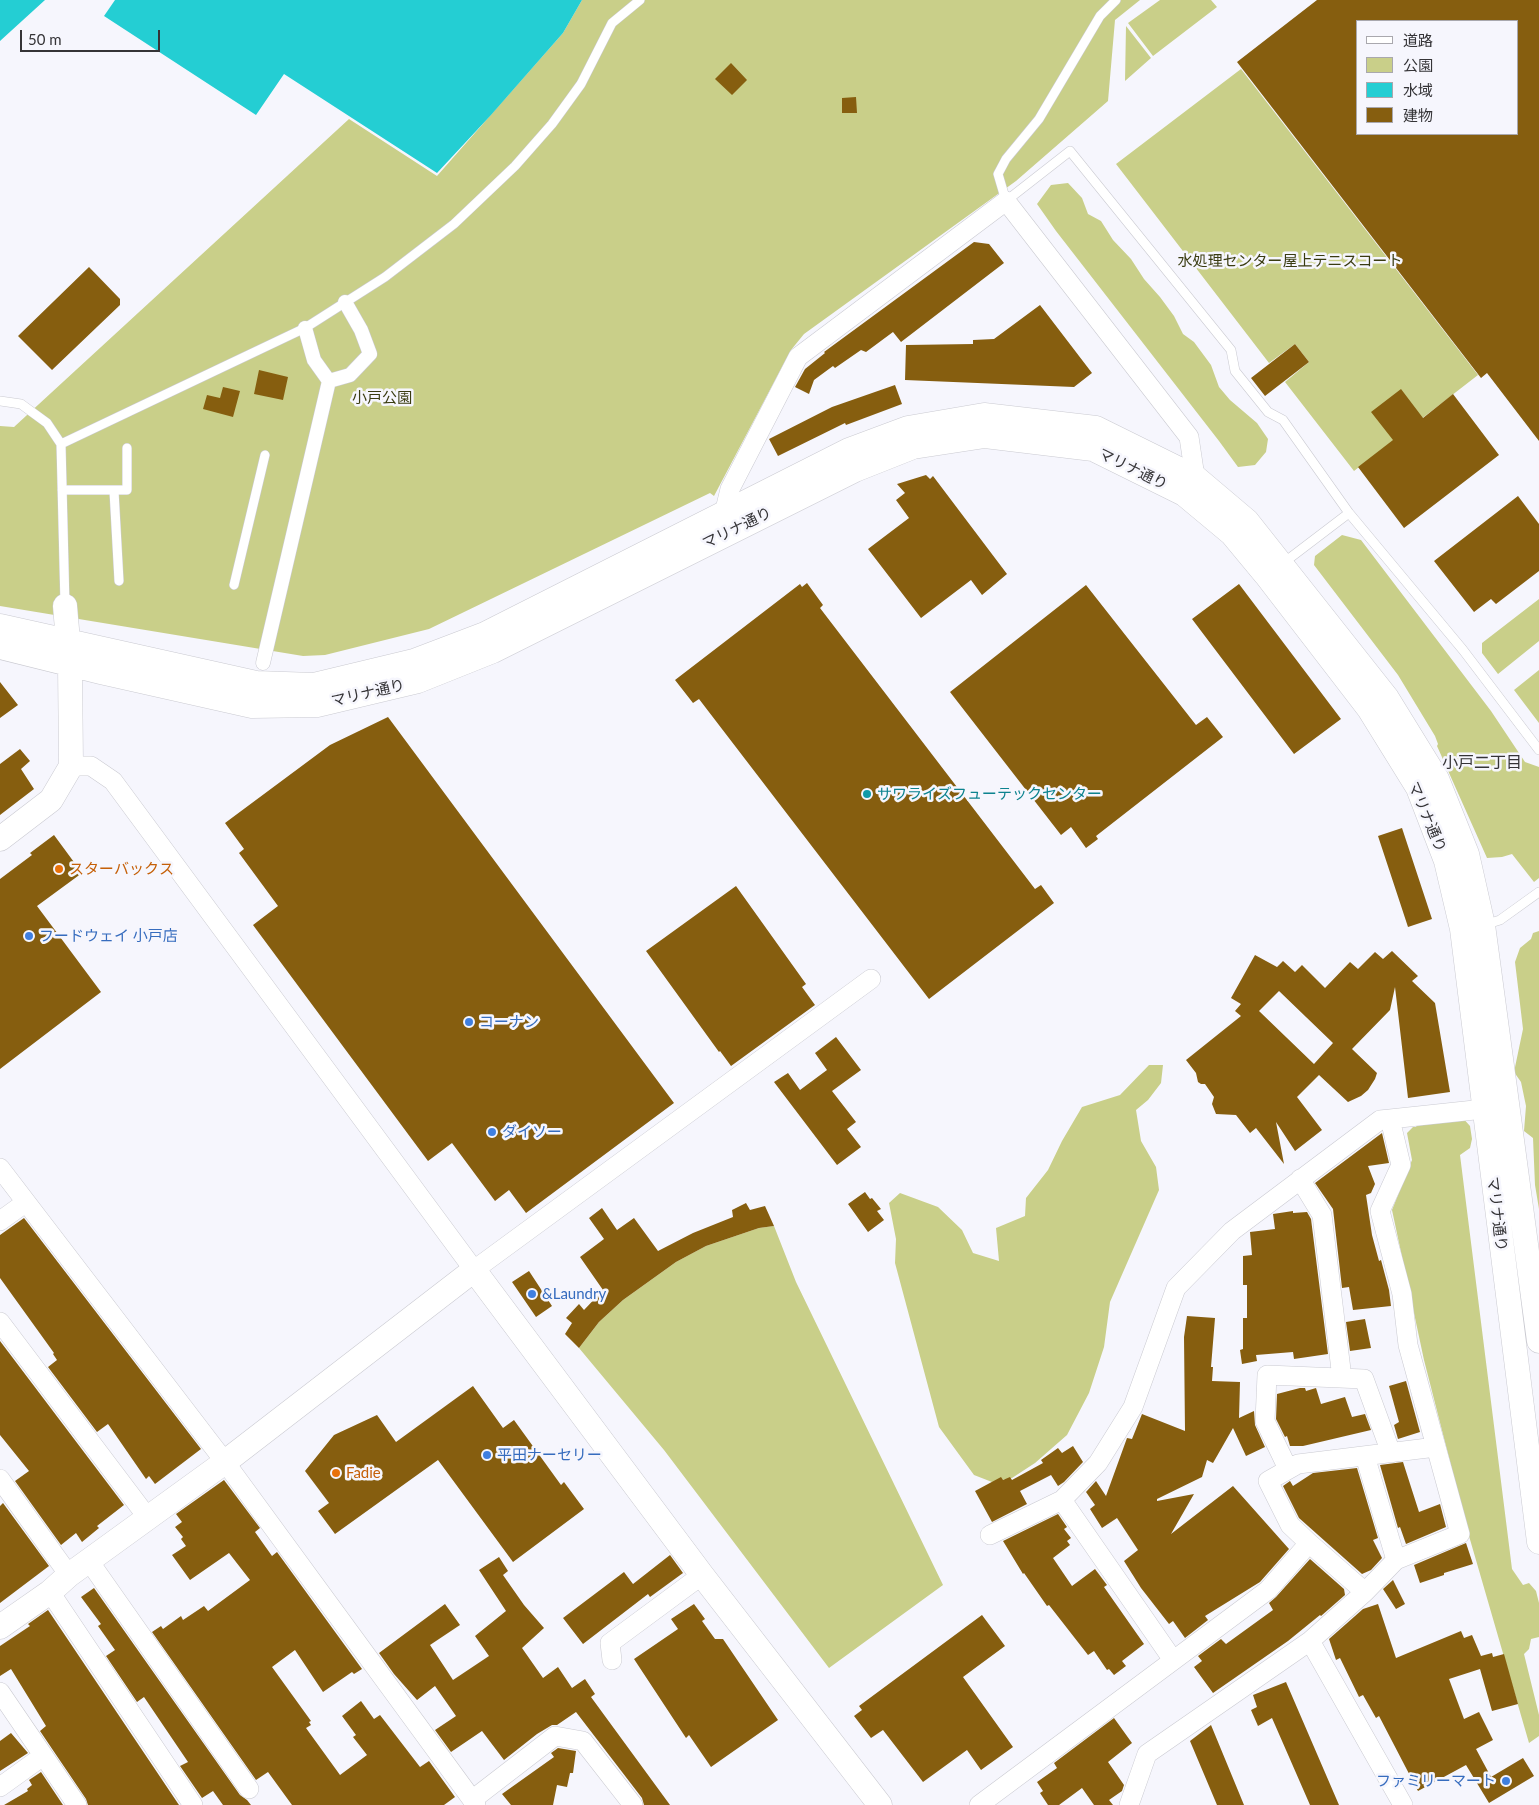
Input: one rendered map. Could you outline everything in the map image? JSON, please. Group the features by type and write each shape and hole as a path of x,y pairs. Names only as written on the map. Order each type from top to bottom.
{"street":[{"path":"724,514 730,489 798,357 1006,201 1190,437 1195,477"},
{"path":"329,381 350,375 370,354 361,330 345,302"},
{"path":"263,663 329,381 314,360 305,328"},
{"name":"マリナ通り","path":"0,647 69,653 256,683 314,685 414,661 485,634 849,450 908,428 984,416 1096,428 1195,477 1247,520 1387,698 1437,779 1467,854 1484,925 1539,1341"},
{"name":"マリナ通り","path":"0,626 69,653 252,706 316,705 418,681 493,651 854,470 913,447 985,436 1093,449 1184,494 1232,534 1369,709 1418,788 1446,861 1462,929 1484,1109 1531,1415 1539,1542"},
{"path":"0,839 51,800 71,766 69,653 66,606"},
{"path":"71,766 91,766 113,781 702,1575 880,1805"},
{"path":"0,1627 225,1462 474,1270 871,979"},
{"path":"990,1535 1062,1500 1098,1463 1132,1407 1176,1288 1232,1231 1380,1120 1484,1109"},
{"path":"1129,1805 1147,1754 1310,1641 1366,1592 1396,1560 1460,1534 1408,1345 1402,1294 1380,1211 1401,1165 1390,1118"},
{"path":"0,1168 225,1462 474,1803 555,1736 583,1741 632,1805"},
{"path":"1300,1179 1322,1214 1342,1378"},
{"path":"0,1221 25,1203"},
{"path":"0,1322 148,1518"},
{"path":"1288,1470 1265,1420 1267,1376 1364,1380 1391,1453"},
{"path":"1366,1592 1290,1525 1268,1481 1298,1464 1436,1446"},
{"path":"1366,1456 1396,1560"},
{"path":"0,1479 69,1575"},
{"path":"1062,1500 1173,1660"},
{"path":"979,1805 1268,1590 1309,1542"},
{"path":"89,1561 249,1789"},
{"path":"612,1660 610,1643 702,1575"},
{"path":"50,1592 193,1805"},
{"path":"1310,1641 1404,1805"},
{"path":"0,1692 77,1805"},
{"path":"0,1787 43,1756"}],"lane":[{"path":"61,444 305,328 386,277 454,224 515,166 552,124 581,84 612,23 640,0"},
{"path":"1116,0 1100,16 1039,119 1006,159 998,174 1006,201 1070,150 1231,350 1236,371 1268,412 1283,420 1349,513 1463,650 1539,750"},
{"path":"0,401 21,404 47,423 61,444 66,606"},
{"path":"62,490 128,490 128,448"},
{"path":"234,585 264,455"},
{"path":"114,491 119,581"},
{"path":"1282,564 1349,513"},
{"path":"1484,925 1500,920 1539,892"}],"green space":[{"name":"小戸公園","path":"582,0 1140,0 1115,20 1108,101 1016,181 804,334 791,350 714,496 710,493 429,629 325,655 303,656 0,606 0,426 14,427 349,119 437,176 563,33"},
{"path":"1160,0 1211,0 1217,7 1153,56 1128,23"},
{"path":"1126,26 1151,58 1125,81"},
{"name":"水処理センター屋上テニスコート","path":"1241,69 1478,375 1354,471 1285,382 1309,362 1295,344 1269,363 1116,164"},
{"path":"1068,183 1082,198 1088,214 1101,221 1113,240 1131,259 1144,279 1160,297 1174,316 1183,334 1194,342 1211,365 1219,387 1230,400 1257,423 1268,439 1266,452 1255,465 1238,467 1037,204 1051,185"},
{"path":"1342,535 1361,540 1491,711 1525,762 1539,767 1539,878 1534,882 1512,854 1487,858 1437,746 1435,736 1398,675 1314,565 1315,556"},
{"path":"1539,599 1539,641 1498,674 1482,653 1482,643"},
{"path":"1539,670 1539,723 1514,690"},
{"path":"1539,931 1539,1209 1535,1185 1533,1138 1524,1131 1526,1106 1521,1082 1514,1072 1523,1029 1515,962 1520,948 1531,939 1533,933"},
{"path":"1149,1065 1163,1065 1161,1083 1148,1100 1136,1110 1141,1141 1156,1167 1159,1190 1110,1302 1104,1347 1089,1393 1067,1435 1035,1463 1012,1478 992,1482 974,1475 939,1427 895,1263 896,1239 889,1203 900,1193 938,1207 962,1230 973,1253 999,1261 996,1228 1025,1216 1026,1198 1048,1170 1082,1107 1120,1095"},
{"path":"1461,1116 1470,1126 1472,1139 1470,1148 1460,1155 1512,1569 1523,1585 1529,1583 1536,1591 1539,1603 1539,1637 1531,1639 1529,1649 1524,1654 1539,1715 1539,1736 1529,1743 1469,1536 1424,1360 1392,1210 1412,1160 1407,1133 1413,1127 1416,1127 1419,1121"},
{"path":"774,1226 796,1282 943,1585 829,1668 664,1450 579,1348 599,1322 623,1300 676,1262 706,1246 759,1228"}],"water":[{"path":"0,0 45,0 0,41"},
{"path":"115,0 582,0 563,33 437,173 284,74 256,115 104,16"}],"building":[{"path":"1317,0 1539,0 1539,441 1487,373 1481,378 1237,62"},
{"path":"731,63 747,80 732,95 715,79"},
{"path":"856,97 857,113 842,113 842,98"},
{"path":"974,242 989,244 1004,263 901,342 893,332 866,352 861,350 835,368 833,366 814,380 809,394 795,387 805,369 824,352"},
{"path":"89,267 120,299 120,305 52,370 18,336"},
{"path":"1040,305 1092,373 1074,387 905,380 906,345 973,344 973,340 994,339"},
{"path":"1295,344 1309,362 1265,396 1251,378"},
{"path":"259,370 288,377 283,400 254,394"},
{"path":"895,385 902,404 846,425 845,423 778,456 769,439 832,407"},
{"path":"223,387 240,391 233,417 203,409 207,395 220,398"},
{"path":"1401,389 1423,418 1453,394 1499,455 1404,528 1358,467 1393,440 1371,412"},
{"path":"926,475 930,479 933,476 1007,574 982,595 971,580 921,618 868,549 909,518 896,500 905,493 897,484"},
{"path":"1518,496 1539,524 1539,571 1496,604 1491,599 1474,612 1434,561"},
{"name":"サワライズフューテックセンター","path":"807,583 823,605 820,608 1035,889 1041,885 1054,903 929,999 699,699 693,703 675,680 800,584 802,587"},
{"path":"1239,584 1341,719 1294,754 1192,619"},
{"path":"1086,585 1196,725 1207,717 1223,737 1096,836 1098,839 1086,848 1071,827 1061,835 950,692"},
{"path":"0,682 18,705 0,718"},
{"name":"コーナン","path":"388,717 674,1103 526,1213 509,1190 495,1201 452,1143 428,1161 253,925 278,906 239,853 244,849 225,823 330,745"},
{"path":"20,749 30,761 21,769 34,789 0,815 0,764"},
{"path":"1402,828 1432,919 1408,927 1378,836"},
{"name":"フードウェイ 小戸店","path":"54,835 82,873 37,906 101,992 0,1069 0,879 32,855 30,853"},
{"path":"736,886 806,984 802,987 815,1005 731,1066 646,951"},
{"path":"1392,951 1418,976 1412,981 1435,1003 1450,1092 1408,1098 1395,987 1390,1010 1352,1049 1377,1073 1375,1079 1368,1090 1361,1096 1348,1102 1319,1075 1297,1097 1322,1130 1295,1151 1276,1122 1284,1164 1256,1128 1250,1133 1236,1115 1216,1114 1212,1104 1214,1097 1205,1084 1198,1082 1196,1073 1186,1060 1241,1016 1235,1011 1241,1004 1231,998 1255,955 1277,967 1283,961 1295,972 1302,965 1325,988 1350,962 1358,969 1375,952 1383,959","holes":["1279,991 1333,1043 1314,1064 1259,1011"]},
{"path":"836,1037 861,1070 832,1091 856,1122 847,1129 861,1147 837,1165 774,1082 788,1073 800,1090 827,1070 815,1053"},
{"path":"1382,1133 1389,1163 1368,1166 1375,1184 1371,1193 1366,1195 1372,1235 1379,1261 1381,1260 1391,1306 1353,1310 1349,1287 1342,1288 1333,1209 1315,1183"},
{"path":"865,1192 881,1209 877,1211 884,1220 868,1232 848,1204"},
{"path":"746,1203 750,1210 765,1206 774,1226 759,1228 706,1246 676,1262 623,1300 599,1322 579,1348 565,1334 572,1323 566,1318 579,1304 584,1310 603,1290 580,1257 604,1239 589,1218 602,1208 617,1230 634,1218 658,1251 693,1233 733,1217 732,1210"},
{"path":"1293,1211 1293,1213 1307,1212 1311,1219 1328,1354 1294,1359 1293,1352 1256,1355 1257,1361 1242,1364 1240,1350 1243,1349 1243,1318 1247,1318 1247,1285 1243,1285 1243,1256 1252,1255 1250,1232 1275,1229 1273,1214"},
{"path":"24,1218 201,1449 155,1484 149,1476 146,1479 108,1424 97,1432 48,1367 57,1360 54,1353 0,1278 0,1235"},
{"name":"&Laundry","path":"529,1271 552,1306 536,1317 512,1282"},
{"path":"1187,1316 1215,1318 1211,1367 1213,1367 1212,1381 1240,1382 1239,1418 1254,1411 1255,1425 1265,1447 1246,1456 1233,1428 1213,1463 1207,1460 1202,1477 1157,1499 1157,1501 1194,1494 1171,1534 1233,1486 1289,1549 1260,1582 1205,1616 1208,1620 1185,1638 1173,1621 1169,1624 1141,1588 1124,1561 1138,1550 1117,1518 1102,1528 1090,1509 1095,1505 1086,1492 1096,1481 1106,1496 1127,1438 1132,1439 1142,1414 1185,1431 1184,1337"},
{"path":"1365,1319 1371,1348 1350,1351 1346,1322"},
{"path":"0,1341 124,1505 97,1526 99,1528 82,1542 76,1533 61,1545 15,1481 29,1471 0,1435"},
{"path":"1406,1381 1420,1432 1398,1439 1394,1425 1399,1422 1389,1386"},
{"path":"473,1386 503,1428 514,1420 561,1485 564,1482 584,1509 513,1562 438,1460 335,1534 318,1511 329,1503 305,1471 334,1435 377,1415 396,1442"},
{"path":"1305,1388 1306,1391 1316,1388 1321,1404 1345,1397 1352,1417 1365,1414 1371,1430 1303,1446 1290,1446 1287,1436 1285,1437 1276,1419 1277,1394"},
{"path":"1073,1446 1083,1462 1064,1482 1058,1486 1051,1475 1020,1491 1027,1504 992,1522 975,1491 1001,1477 1003,1480 1010,1477 1012,1480 1043,1463 1041,1460 1058,1448 1062,1453"},
{"path":"1403,1462 1419,1512 1440,1504 1446,1527 1406,1544 1400,1527 1398,1528 1380,1465"},
{"path":"1357,1468 1378,1538 1373,1540 1382,1558 1371,1570 1362,1574 1299,1518 1283,1486 1290,1481 1293,1486 1313,1473"},
{"path":"224,1480 260,1528 255,1532 272,1556 277,1552 362,1669 354,1674 352,1672 323,1692 295,1650 272,1667 311,1721 309,1722 311,1725 306,1728 340,1775 367,1755 353,1737 356,1735 342,1716 361,1701 374,1719 380,1715 420,1767 429,1761 455,1797 444,1805 292,1805 268,1772 256,1780 152,1632 161,1626 163,1629 181,1616 183,1620 204,1606 208,1611 250,1580 229,1553 190,1580 172,1555 186,1546 181,1539 183,1537 175,1527 182,1522 176,1514"},
{"path":"3,1503 49,1566 0,1603 0,1506"},
{"path":"1058,1514 1067,1527 1064,1529 1071,1538 1067,1541 1070,1545 1053,1558 1072,1586 1095,1569 1107,1585 1104,1587 1144,1644 1122,1661 1126,1666 1114,1675 1109,1669 1107,1670 1094,1651 1088,1655 1049,1605 1047,1606 1023,1574 1003,1541"},
{"path":"1466,1543 1473,1564 1420,1583 1414,1565"},
{"path":"670,1555 683,1573 650,1597 648,1594 583,1644 563,1618 624,1572 633,1584"},
{"path":"499,1557 508,1571 503,1575 524,1605 544,1628 522,1648 543,1678 558,1667 572,1688 585,1679 595,1694 591,1697 670,1805 644,1805 642,1798 576,1712 557,1725 552,1725 537,1734 504,1760 482,1731 451,1752 435,1730 456,1716 435,1686 417,1700 394,1674 379,1653 445,1604 460,1625 430,1645 453,1680 489,1656 475,1636 506,1611 479,1570"},
{"path":"1310,1559 1344,1589 1345,1595 1288,1641 1213,1693 1194,1667 1202,1661 1198,1656 1221,1639 1226,1644 1273,1610 1269,1603"},
{"path":"1393,1580 1405,1604 1396,1609 1383,1589"},
{"path":"94,1588 240,1795 251,1805 223,1805 213,1791 202,1798 180,1766 188,1762 144,1697 137,1702 106,1656 115,1650 98,1626 101,1624 81,1597"},
{"path":"694,1604 705,1619 702,1621 715,1639 723,1639 778,1720 711,1767 689,1735 686,1738 634,1659 678,1629 671,1619"},
{"path":"1378,1604 1396,1658 1461,1631 1464,1638 1472,1635 1481,1656 1492,1653 1493,1657 1504,1654 1518,1704 1492,1711 1480,1669 1449,1679 1464,1719 1479,1712 1493,1740 1476,1749 1491,1777 1523,1758 1534,1776 1489,1803 1466,1765 1418,1791 1379,1716 1376,1718 1363,1695 1359,1697 1340,1658 1336,1660 1329,1639 1363,1609"},
{"path":"48,1610 179,1805 88,1805 86,1799 40,1731 46,1726 11,1669 0,1676 0,1646 30,1626 28,1624"},
{"path":"982,1615 1005,1646 963,1677 1013,1747 981,1770 967,1750 923,1782 883,1730 871,1738 854,1716 862,1710 859,1706"},
{"path":"1286,1682 1339,1805 1310,1805 1272,1718 1258,1726 1251,1710 1257,1707 1253,1695"},
{"path":"1114,1718 1132,1743 1108,1762 1124,1785 1122,1791 1109,1800 1113,1805 1094,1805 1082,1788 1059,1805 1048,1805 1040,1793 1043,1791 1037,1782 1057,1768 1054,1763"},
{"path":"1211,1725 1244,1805 1217,1805 1190,1741"},
{"path":"11,1733 28,1753 0,1771 0,1741"},
{"path":"558,1748 576,1751 573,1773 570,1773 567,1787 557,1785 553,1805 511,1805 502,1794 554,1757 551,1753"},
{"path":"41,1772 63,1805 4,1805 28,1791 27,1789 32,1785 29,1780"}],"place":[{"name":"サワライズフューテックセンター","path":"867,794"},
{"name":"スターバックス","path":"59,869"},
{"name":"フードウェイ 小戸店","path":"29,936"},
{"name":"コーナン","path":"469,1022"},
{"name":"ダイソー","path":"492,1132"},
{"name":"&Laundry","path":"532,1294"},
{"name":"平田ナーセリー","path":"487,1455"},
{"name":"Fadie","path":"336,1473"},
{"name":"ファミリーマート","path":"1506,1781"}],"district":[{"name":"小戸二丁目","path":"1482,763"}]}
